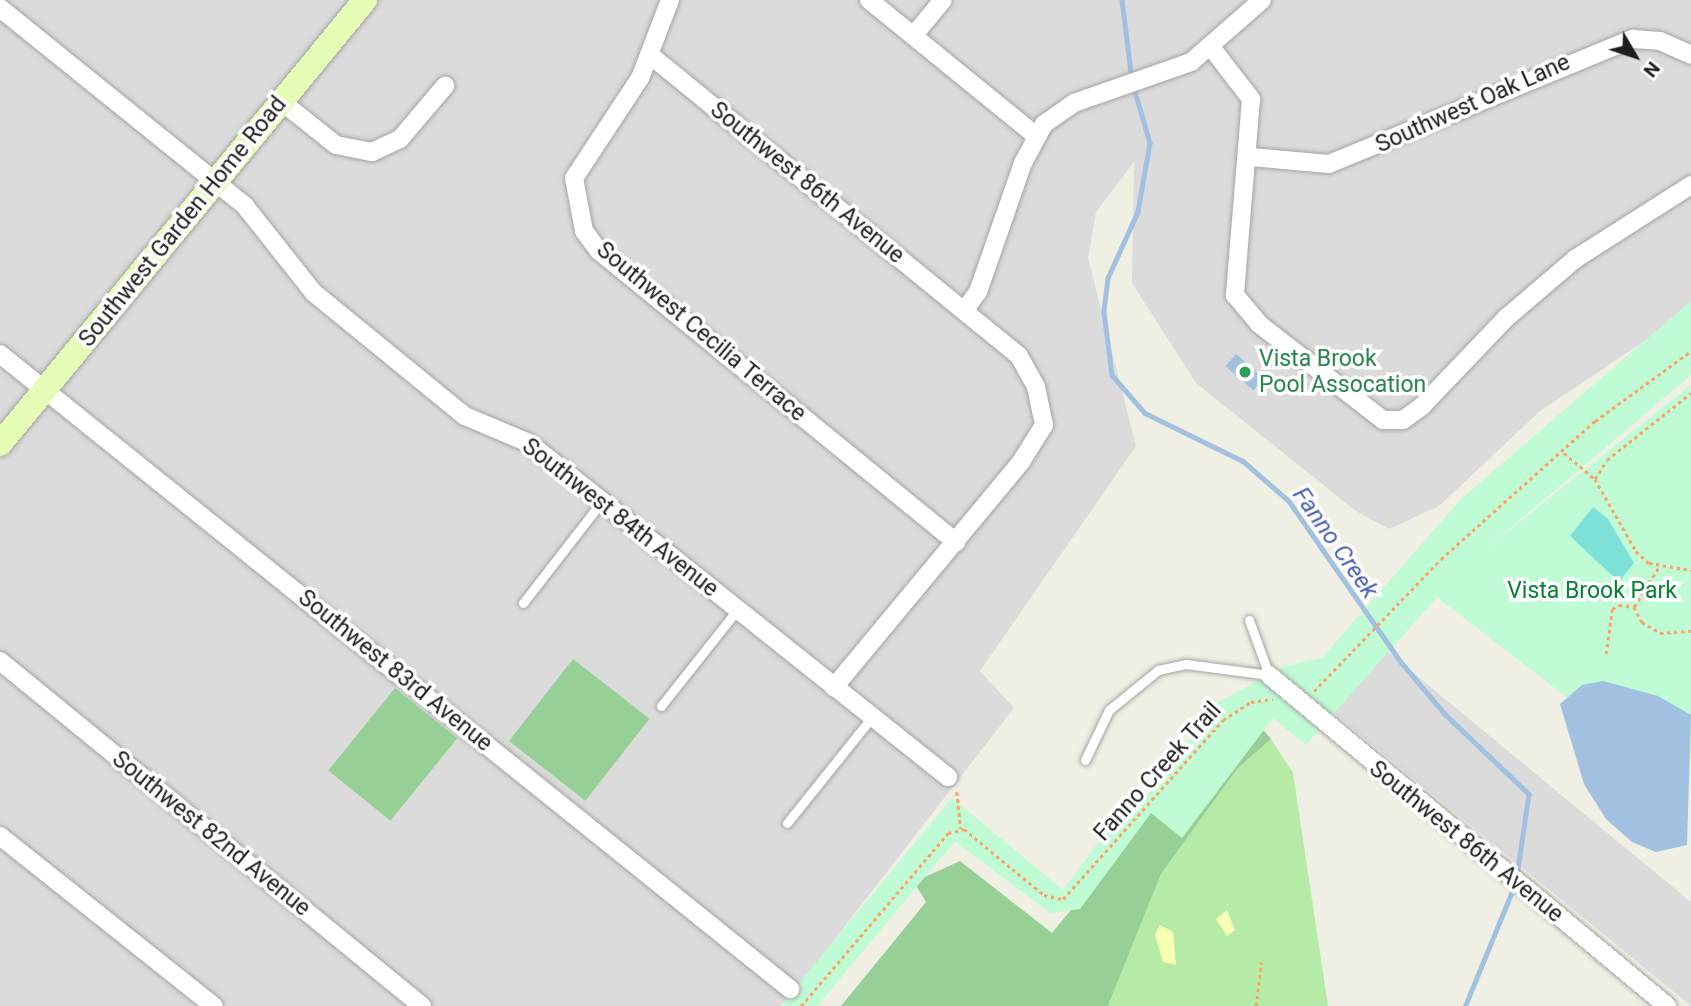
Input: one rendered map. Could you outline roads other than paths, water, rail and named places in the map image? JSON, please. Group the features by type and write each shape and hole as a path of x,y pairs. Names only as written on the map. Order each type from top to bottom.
{"main road":[{"name":"Southwest Garden Home Road","path":"0,444 365,0"}],"street":[{"name":"Southwest Cecilia Terrace","path":"670,0 650,55 574,178 584,231 598,251 956,542"},
{"path":"869,0 1035,135"},
{"path":"915,35 943,0"},
{"path":"964,311 983,280 1035,135 1063,108 1163,71 1212,47 1262,0"},
{"name":"Southwest 84th Avenue","path":"0,8 216,181 262,224 314,293 465,416 529,443 948,777"},
{"name":"Southwest Oak Lane","path":"1251,157 1329,164 1633,39 1660,41 1691,55"},
{"path":"1212,47 1251,99 1251,157 1235,295 1259,324 1384,420 1403,420 1422,406 1506,318 1575,259 1691,185"},
{"name":"Southwest 86th Avenue","path":"650,55 1019,356 1037,387 1044,425 956,542 834,687"},
{"path":"282,102 336,145 372,152 400,139 445,86"},
{"name":"Southwest 83rd Avenue","path":"0,354 790,989"},
{"name":"Southwest 82nd Avenue","path":"0,661 422,1006"},
{"name":"Southwest 86th Avenue","path":"1269,675 1474,849 1667,1006"},
{"path":"0,836 214,1006"}],"lane":[{"path":"523,603 602,501"},
{"path":"661,706 738,610"},
{"path":"1086,760 1109,710 1158,670 1186,664 1269,675 1249,620"},
{"path":"787,823 872,717"}],"waterway":[{"name":"Fanno Creek","path":"1122,0 1132,80"},
{"name":"Fanno Creek","path":"1134,88 1150,143 1138,212 1108,278 1104,312 1112,375 1145,413 1243,461 1289,501 1401,662 1445,714 1529,794 1517,876"},
{"name":"Fanno Creek","path":"1465,1006 1515,884"}],"place":[{"name":"Vista Brook Pool Assocation","path":"1245,372"}],"park label":[{"name":"Vista Brook Park","path":"1592,591"}]}
